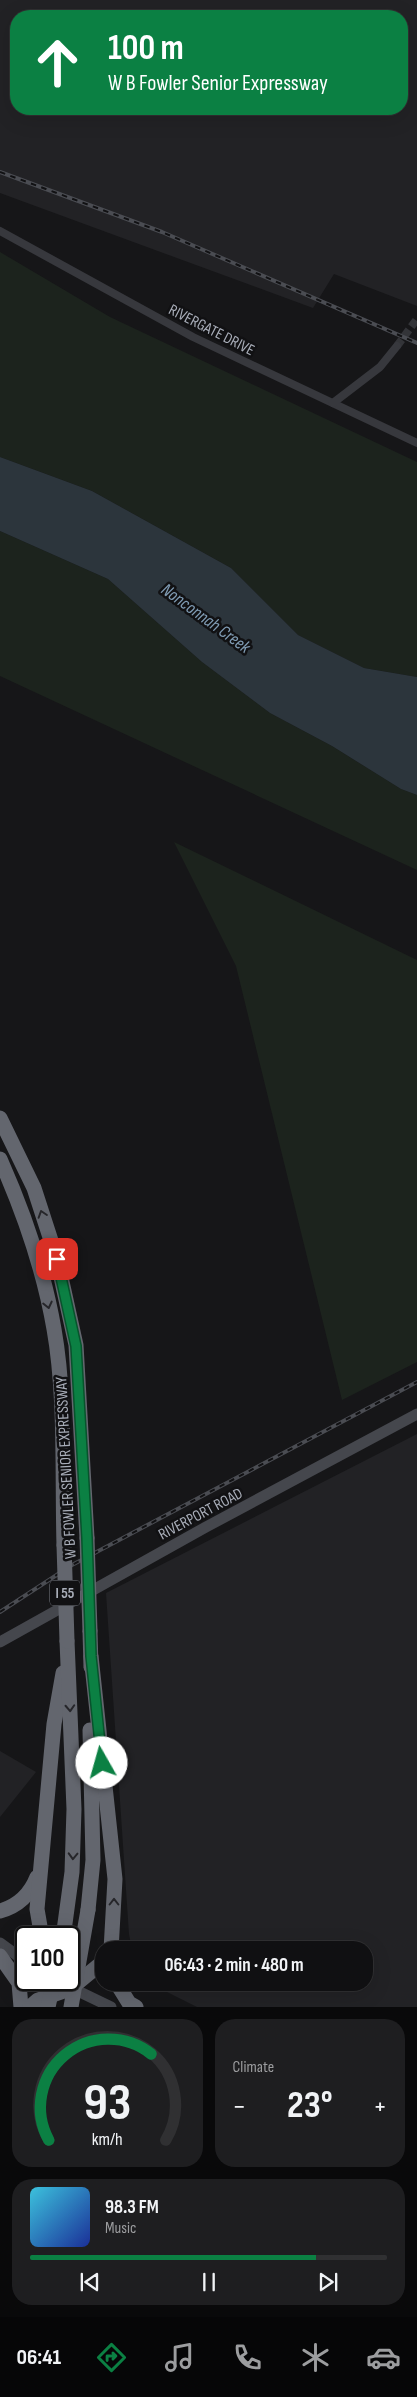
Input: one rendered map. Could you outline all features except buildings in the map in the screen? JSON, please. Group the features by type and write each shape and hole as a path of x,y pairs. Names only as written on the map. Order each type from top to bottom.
{"highway":[{"name":"W B FOWLER SENIOR EXPRESSWAY","path":"0,1118 34,1188 57,1259 76,1346 87,1538 95,1744 93,1860 88,1910 73,2007"},
{"name":"W B FOWLER SENIOR EXPRESSWAY","path":"0,1159 14,1189 38,1264 54,1330 60,1388 67,1645 74,1809 65,1926"},
{"path":"40,1926 37,1908 47,1796 54,1724 67,1645"},
{"path":"95,1744 110,1827 114,1879 111,1941"},
{"path":"0,1911 20,1902 26,1896 41,1867"},
{"path":"0,1956 19,1983 21,2007"},
{"path":"80,1974 95,1963"},
{"path":"48,2007 52,1991"},
{"path":"30,2007 54,1991"},
{"path":"69,1991 73,2007"},
{"path":"122,1991 129,2003 136,2007"}],"main road":[{"name":"RIVERPORT ROAD","path":"0,1642 206,1527 417,1414"},
{"path":"0,1943 15,1954"},
{"path":"80,1991 111,2007"}],"street":[{"name":"RIVERGATE DRIVE","path":"0,231 193,336 417,443"},
{"path":"333,403 380,367 397,346"}],"shaded area":[{"path":"0,0 417,0 417,306 334,274 313,308 0,193"},
{"path":"0,252 110,317 417,462 417,677 364,668 298,635 231,568 92,491 0,457"},
{"path":"0,531 108,579 202,662 270,713 332,746 401,789 417,795 417,870 0,676"},
{"path":"174,842 417,960 417,1362 342,1400 236,966"},
{"path":"417,1434 417,2007 197,2007 165,1991 373,1991 373,1941 130,1941 106,1593"},
{"path":"0,1751 36,1772 0,1817"}],"water":[{"name":"Nonconnah Creek","path":"0,457 92,491 231,568 298,635 364,668 417,677 417,795 401,789 332,746 270,713 202,662 108,579 0,531"}],"tunnel":[{"path":"397,346 417,319"}],"railway":[{"path":"0,172 162,232 417,343"},
{"path":"0,1612 72,1565 417,1382"}],"route":[{"path":"57,1259 76,1346 87,1538 91,1656 102,1763"}]}
